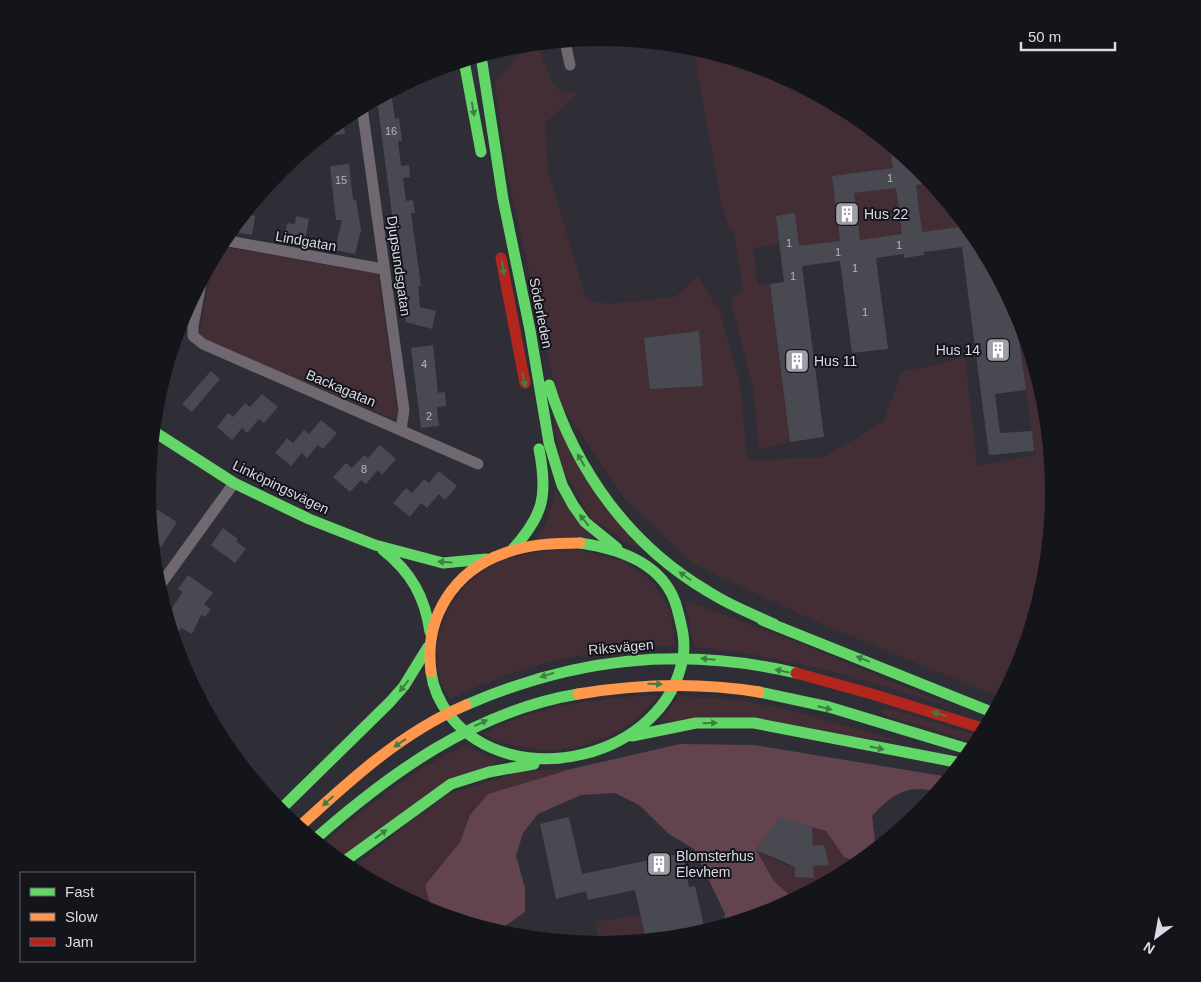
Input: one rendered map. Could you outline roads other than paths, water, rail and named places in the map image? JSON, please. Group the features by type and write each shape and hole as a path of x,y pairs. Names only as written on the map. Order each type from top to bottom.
{"main road":[{"name":"Söderleden","path":"482,62 502,198 530,330 549,443 562,485 585,522 621,551"},
{"path":"465,68 484,167"},
{"path":"498,245 527,393"},
{"path":"530,330 570,442 601,492 622,518 649,547 708,592 774,624"},
{"path":"512,550 535,524 545,497 545,482 534,428"},
{"name":"Linköpingsvägen","path":"160,434 234,483 309,519 375,545 444,563 493,557"},
{"path":"550,760 512,756 479,743 451,719 432,685 428,668 430,632 437,612 454,587 466,574 493,557 512,550 537,545 562,543 590,544 621,551 635,558 662,580 709,602 774,624 987,710"},
{"name":"Linköpingsvägen","path":"375,545 397,560 417,583 428,613 430,632"},
{"path":"349,858 451,784 489,772 572,757 605,748 627,737 653,716 675,685 684,657 681,618 673,598 662,580"},
{"path":"286,805 395,697 416,668 430,644"},
{"name":"Riksvägen","path":"305,823 358,774 396,746 446,715 481,698 522,683 565,669 600,663 638,658 698,659 756,665 876,695 977,727"},
{"path":"320,835 393,773 452,736 530,704 604,687 643,684 743,690 868,718 963,748"},
{"path":"627,737 696,723 754,724 953,762"}],"street":[{"path":"566,48 570,65"},
{"name":"Djupsundsgatan","path":"363,115 404,410 401,430"},
{"name":"Lindgatan","path":"233,242 383,269"},
{"name":"Backagatan","path":"196,308 192,326 194,336 202,344 478,464"},
{"path":"164,579 234,483"}],"place":[{"name":"Hus 22","path":"847,214"},
{"name":"Hus 14","path":"998,350"},
{"name":"Hus 11","path":"797,361"},
{"name":"Blomsterhus Elevhem","path":"659,864"}]}
